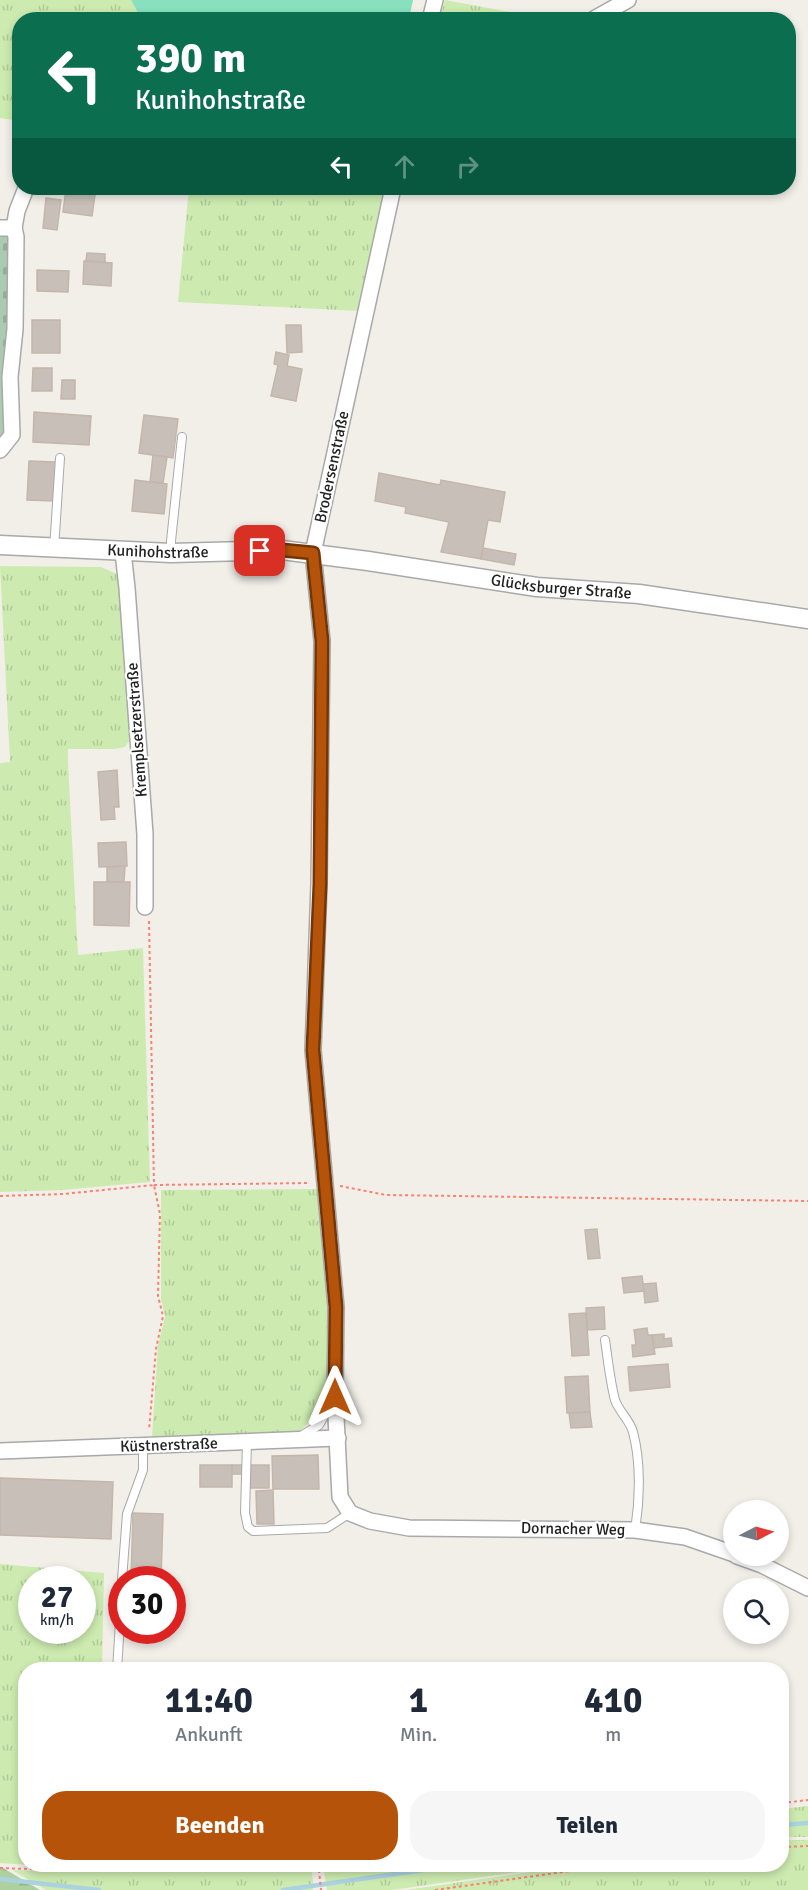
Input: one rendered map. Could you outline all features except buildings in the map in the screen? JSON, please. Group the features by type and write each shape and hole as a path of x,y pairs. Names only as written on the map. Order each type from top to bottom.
{"street":[{"path":"606,12 628,0"},
{"path":"0,450 12,435 10,377 15,329 16,237 7,228 23,195"},
{"name":"Brodersenstraße","path":"350,1513 340,1497 335,1397 336,1307 313,1050 320,884 322,641 313,553 391,195"},
{"name":"Kunihohstraße","path":"0,545 123,552 282,550 313,553"},
{"name":"Kremplsetzerstraße","path":"123,552 145,834 145,907"},
{"name":"Glücksburger Straße","path":"313,553 537,587 639,594 808,619"},
{"name":"Küstnerstraße","path":"0,1451 338,1438"},
{"name":"Dornacher Weg","path":"350,1513 370,1521 408,1528 635,1530 685,1537 723,1551"},
{"name":"Dornacher Weg","path":"766,1566 808,1588"}],"lane":[{"path":"171,553 182,436"},
{"path":"54,549 60,458"},
{"path":"605,1340 618,1408 633,1431 639,1483 639,1509 635,1530"},
{"path":"295,1440 319,1425 335,1397"},
{"path":"247,1442 245,1513 248,1527 253,1531 327,1528 350,1513"},
{"path":"123,1566 127,1514 142,1470 143,1445"},
{"path":"117,1662 119,1644"}],"path":[{"path":"143,1445 149,1431 156,1349 163,1316 158,1296 160,1214 154,1185 149,915 145,907"},
{"path":"0,1196 63,1194 154,1185 324,1182 386,1195 808,1201"},
{"path":"789,1802 808,1800"},
{"path":"789,1847 808,1846"},
{"path":"0,1868 18,1869"},
{"path":"318,1872 321,1890"},
{"path":"435,1890 563,1872"}],"green space":[{"path":"0,0 131,0 138,12 12,12 12,120 0,118"},
{"path":"131,0 413,0 410,12 138,12"},
{"path":"445,0 511,12 442,12"},
{"path":"188,195 383,195 385,198 359,311 178,302"},
{"path":"0,236 9,237 7,431 0,441"},
{"path":"0,566 101,567 117,574 124,585 133,735 125,747 68,749 68,763 78,955 143,948 150,1182 62,1190 0,1192 0,763 10,762"},
{"path":"318,1189 329,1298 328,1394 316,1416 300,1431 152,1437 158,1345 165,1317 161,1299 161,1190"},
{"path":"0,1564 23,1566 18,1566 18,1644 96,1644 96,1572 104,1573 102,1662 18,1662 18,1864 0,1863"},
{"path":"808,1806 808,1837 789,1837 789,1808"},
{"path":"789,1840 808,1840 808,1890 406,1890 531,1872 789,1872"},
{"path":"0,1867 3,1868 40,1890 0,1890"},
{"path":"12,1870 18,1872 312,1872 313,1890 46,1890"},
{"path":"324,1872 519,1872 392,1890 327,1890"}],"waterway":[{"path":"789,1824 808,1823"},
{"path":"283,1890 410,1872"},
{"path":"0,1879 99,1890"}],"route":[{"path":"260,551 282,550 313,553 322,641 320,884 313,1050 336,1307 335,1397"}]}
